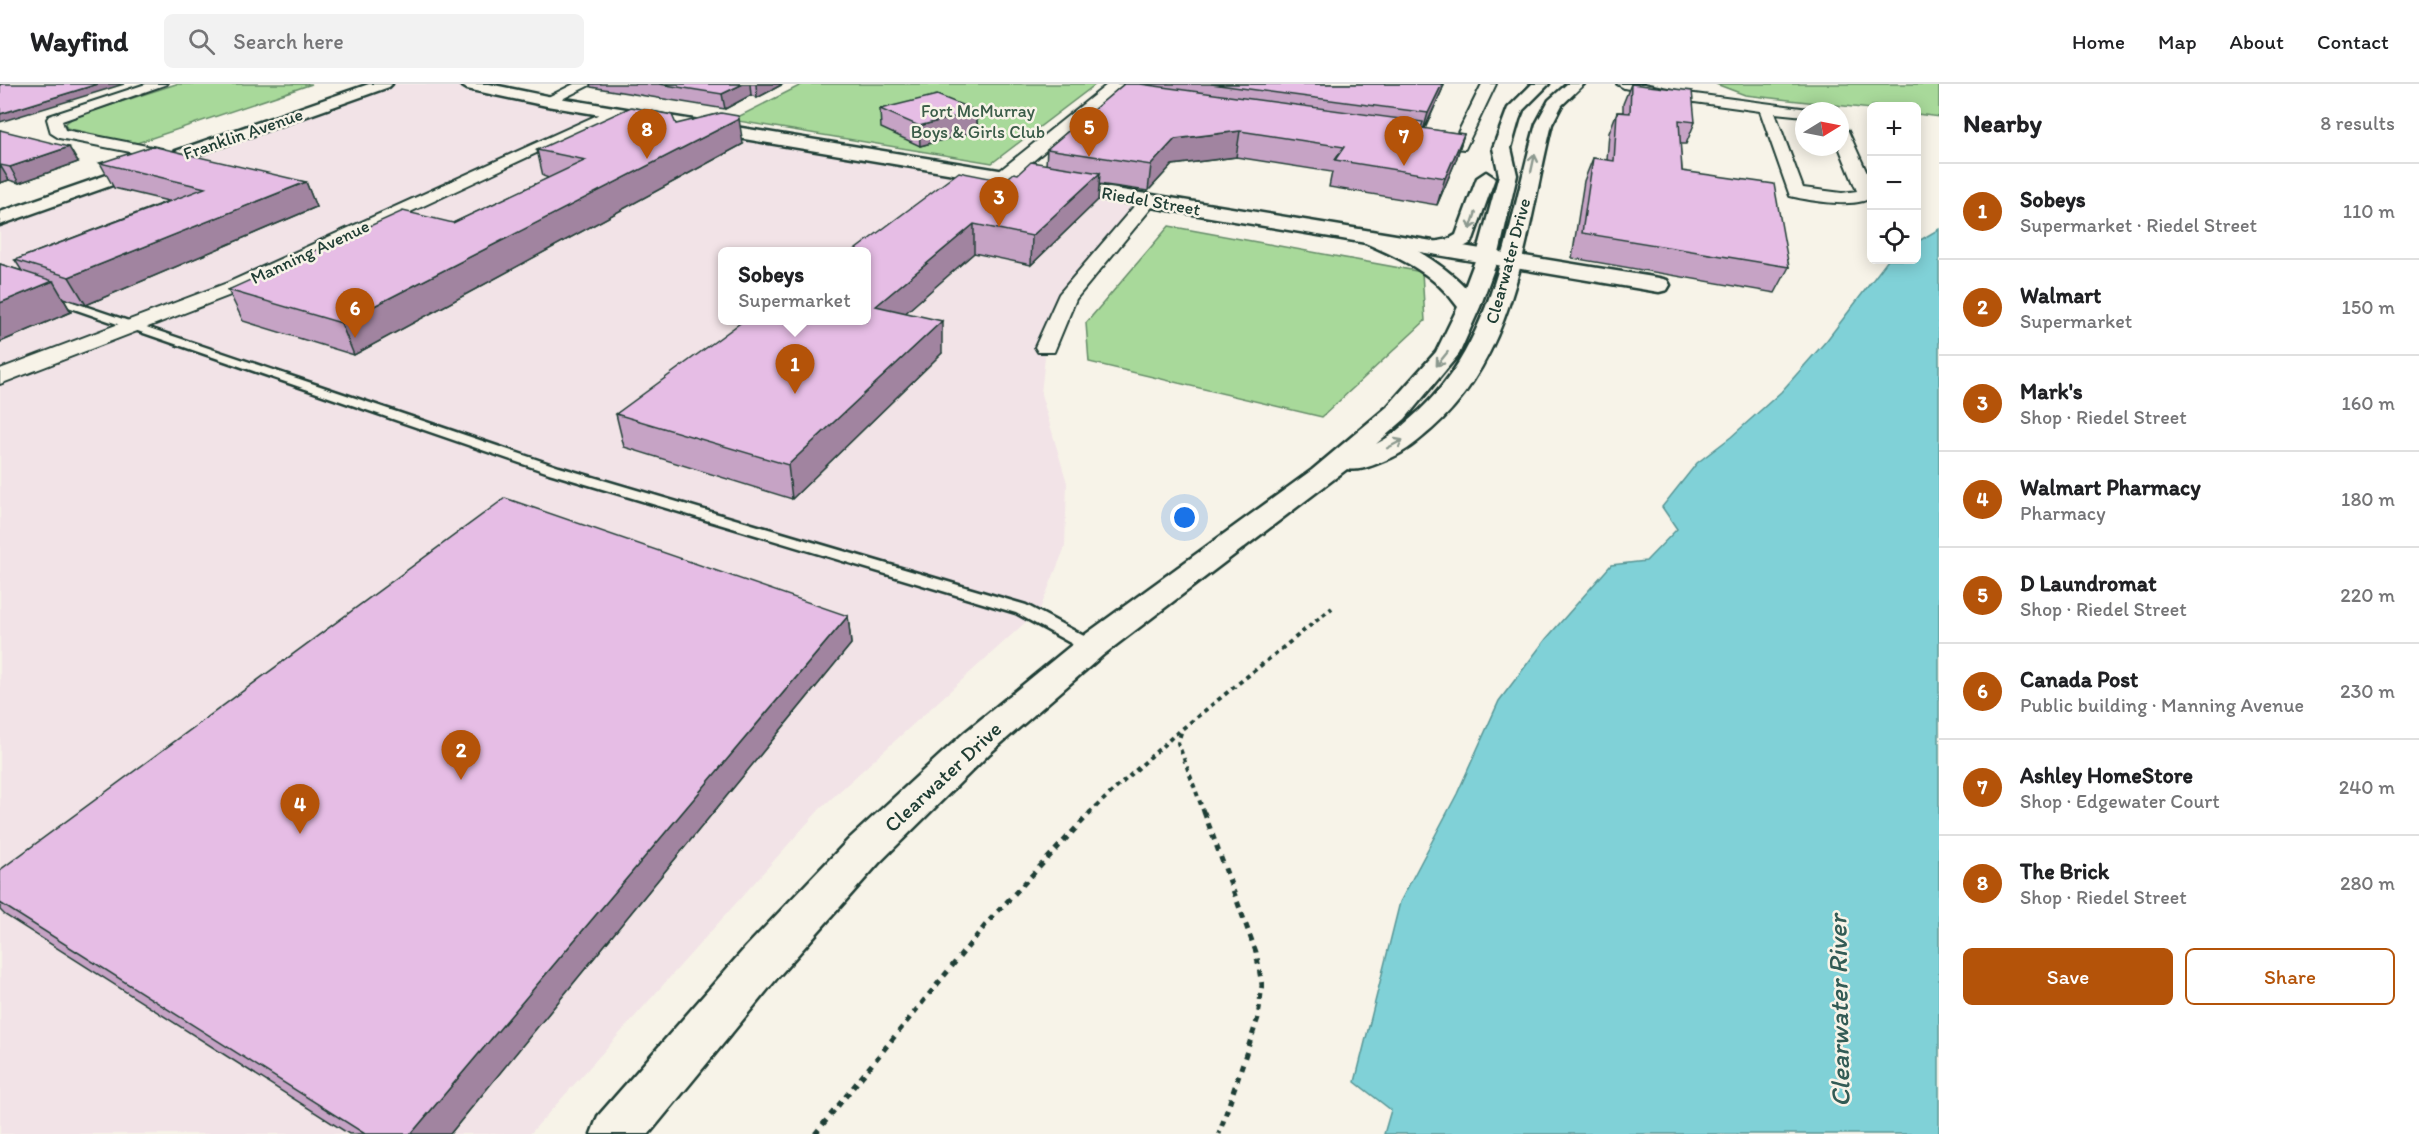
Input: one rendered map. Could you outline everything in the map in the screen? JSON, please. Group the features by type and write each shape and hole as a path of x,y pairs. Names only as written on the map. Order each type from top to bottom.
{"main road":[{"name":"Franklin Avenue","path":"0,205 353,84"},
{"name":"Franklin Avenue","path":"0,219 384,84"},
{"name":"Riedel Street","path":"467,84 547,101 1659,285"},
{"path":"1430,248 1455,244 1465,238 1492,160 1502,148 1516,108 1542,84"},
{"name":"Clearwater Drive","path":"616,1134 762,962 864,851 977,743 1091,646 1322,476 1396,413 1447,354 1469,307 1499,260 1544,124 1555,103 1576,84"},
{"name":"Clearwater Drive","path":"1322,476 1398,443 1429,419 1449,398 1484,342 1498,310 1499,260 1508,176 1502,148"},
{"path":"1370,238 1415,257 1438,271 1455,286 1469,307"}],"street":[{"path":"156,152 59,133 54,119 160,84"},
{"path":"547,101 585,84"},
{"path":"1004,176 1116,84"},
{"path":"1413,139 1459,146 1488,84"},
{"path":"1624,84 1687,97 1795,111"},
{"path":"1102,96 1159,104"},
{"path":"1766,107 1796,192 1842,198 1863,196 1866,191 1849,152"},
{"name":"Manning Avenue","path":"0,377 234,287 613,112"},
{"path":"1046,347 1066,298 1149,201"}],"lane":[{"path":"33,292 554,470 1021,609 1091,646"}],"path":[{"path":"815,1134 1044,857 1123,777 1332,608"},
{"path":"1182,729 1178,743 1182,756 1257,952 1262,985 1258,1018 1220,1134"}],"shaded area":[{"path":"384,84 467,84 1148,201 1066,298 1046,347 1041,394 1067,483 1065,547 1040,609 820,809 530,1134 0,1134 0,219"}],"green space":[{"path":"176,84 312,84 134,144 67,128 65,124 74,117"},
{"name":"Fort McMurray Boys & Girls Club","path":"803,84 1096,84 992,163 732,120"},
{"path":"1716,84 1939,84 1939,117 1921,115 1921,102 1867,102 1867,109 1849,107 1849,102 1808,102 1745,95"},
{"path":"1169,226 1422,272 1425,321 1322,417 1089,362 1086,323"}],"water":[{"name":"Clearwater River","path":"1939,229 1939,1134 1384,1134 1391,1110 1355,1082 1400,902 1457,794 1499,701 1546,639 1611,565 1646,561 1677,529 1662,507 1697,463 1731,437 1781,392 1827,340 1885,264 1921,264 1921,240"}],"building":[{"path":"0,84 98,84 0,114"},
{"path":"659,84 743,84 722,94"},
{"path":"1124,84 1140,84 1423,122 1421,128 1464,134 1445,178 1335,160 1344,147 1240,131 1175,139 1151,165 1047,149"},
{"path":"1211,84 1442,84 1428,113"},
{"path":"1631,84 1692,91 1695,122 1679,120 1682,171 1774,184 1789,267 1582,233 1593,158 1614,161 1617,112 1630,113"},
{"path":"937,95 977,111 919,126 880,109"},
{"path":"631,107 672,115 676,124 721,113 738,116 739,119 341,323 228,290 403,211 453,223 586,160 537,150"},
{"path":"0,130 69,147 10,167 0,165"},
{"path":"152,146 306,182 69,277 15,260 205,188 100,163"},
{"path":"1031,162 1100,173 1032,236 974,224 876,306 942,321 788,465 616,414 738,325 871,325 871,247 859,247 959,172 1004,181 1014,173 1018,174"},
{"path":"0,264 53,281 0,303"},
{"path":"505,498 848,616 411,1134 365,1134 0,903 0,870"}],"place":[{"name":"D Laundromat","path":"1089,157"},
{"name":"The Brick","path":"647,159"},
{"name":"Ashley HomeStore","path":"1404,166"},
{"name":"Mark's","path":"999,227"},
{"name":"Canada Post","path":"355,338"},
{"name":"Sobeys","path":"795,394"},
{"name":"Walmart","path":"461,780"},
{"name":"Walmart Pharmacy","path":"300,834"}]}
